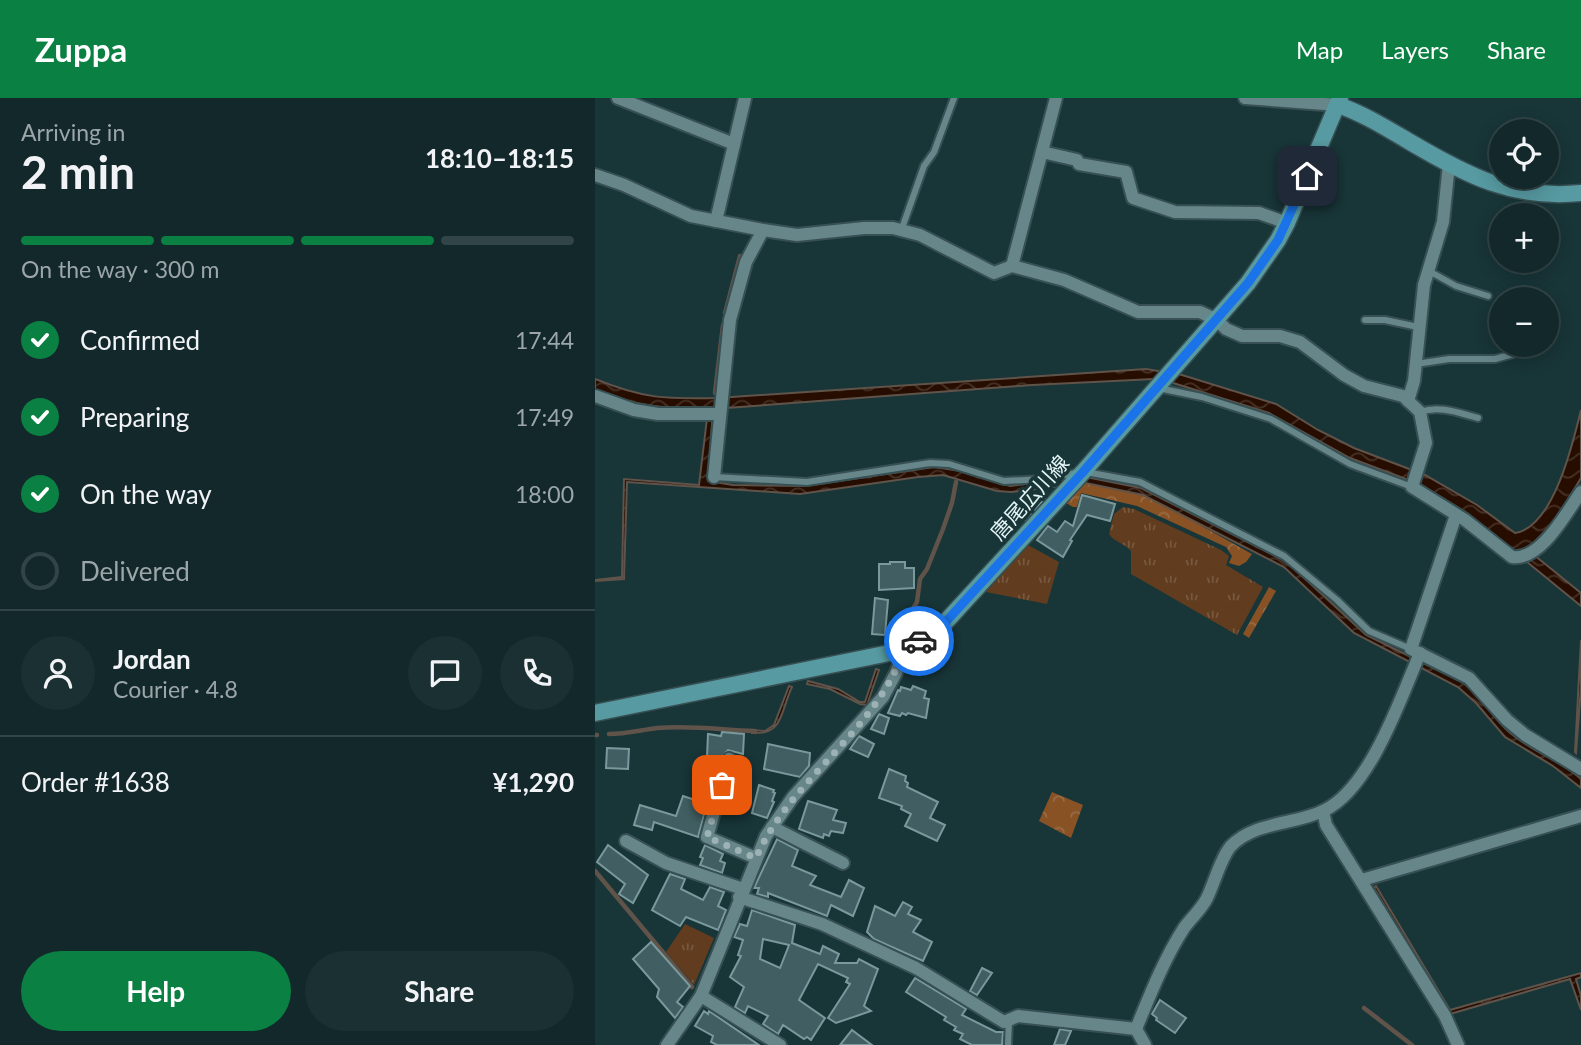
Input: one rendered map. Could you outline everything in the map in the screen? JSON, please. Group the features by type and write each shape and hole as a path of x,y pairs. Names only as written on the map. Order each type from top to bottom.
{"main road":[{"path":"1339,102 1448,164 1500,187 1534,193 1581,193"},
{"name":"唐尾広川線","path":"595,713 904,650 941,627 1077,478 1248,283 1287,223 1339,102"}],"street":[{"path":"618,98 734,144"},
{"path":"716,221 745,98"},
{"path":"1012,266 1056,98"},
{"path":"1245,98 1339,102"},
{"path":"1042,152 1077,160 1079,164 1126,172 1133,198 1175,212 1259,213 1287,223"},
{"path":"1408,401 1414,382 1428,270 1443,222 1448,164"},
{"path":"595,176 624,185 691,216 763,230 797,236 864,228 901,230 920,235 994,274 1012,266 1064,280 1138,312 1200,312 1242,336 1280,336 1300,342 1364,386 1403,396 1420,412 1426,443 1412,486 1512,557 1527,554 1547,540 1581,492"},
{"path":"713,477 730,320 746,262 763,230"},
{"path":"595,396 646,412 720,412"},
{"path":"1136,1029 1156,981 1184,928 1205,901 1230,847 1248,832 1288,824 1323,811 1343,798 1382,741 1416,657 1456,515"},
{"path":"667,1045 701,996 741,893 772,827 793,797 883,697 904,650"},
{"path":"1416,657 1469,678 1525,736 1581,769"},
{"path":"729,759 707,837 756,858"},
{"path":"1323,811 1326,825 1445,1016 1458,1045"},
{"path":"1362,880 1580,818"},
{"path":"772,827 843,863"},
{"path":"626,841 666,863 822,924 916,968 1004,1022 1018,1016 1136,1029"},
{"path":"701,996 780,1045"},
{"path":"1136,1029 1145,1045"}],"lane":[{"path":"901,230 924,166 934,152 954,98"},
{"path":"1428,270 1456,286 1488,296"},
{"path":"1365,320 1385,320 1419,327"},
{"path":"1416,364 1449,359 1502,357"},
{"path":"1163,381 1202,397 1271,419 1350,464 1412,486"},
{"path":"1420,412 1430,408 1442,409 1478,418"},
{"path":"713,477 807,482 930,463 949,464 1004,481 1077,478 1140,482 1284,556 1369,631 1416,657"},
{"path":"1009,1018 1009,1045"}],"green space":[{"path":"1085,482 1139,491 1252,554 1239,566 1229,563 1232,556 1226,547 1137,506 1081,493 1077,507 1066,503"},
{"path":"1123,507 1134,509 1221,550 1229,556 1226,565 1263,587 1237,635 1131,574 1131,551 1109,534 1114,514"},
{"path":"1028,545 1059,562 1047,604 986,592"},
{"path":"1269,587 1276,591 1249,638 1243,634"},
{"path":"1052,792 1083,805 1071,838 1039,821"},
{"path":"685,924 714,938 694,985 666,952"}],"water":[{"path":"1146,369 1182,375 1276,404 1354,448 1425,475 1477,505 1515,533 1529,527 1541,516 1551,500 1567,461 1581,410 1581,478 1556,519 1531,546 1534,555 1581,593 1581,606 1467,513 1419,484 1350,458 1269,413 1154,379 1032,385 713,409 708,481 733,485 805,486 934,467 961,471 1010,486 1086,477 1141,488 1289,564 1366,635 1462,682 1516,737 1581,779 1581,788 1553,766 1505,737 1476,703 1458,687 1354,633 1284,567 1143,495 1086,483 1011,492 997,491 943,475 800,494 627,482 624,579 595,581 622,577 624,479 699,485 708,410 664,407 624,400 595,390 595,379 641,394 717,398"},
{"path":"1581,640 1581,687 1576,753 1575,752"},
{"path":"876,669 879,670 867,705 860,704 830,689 807,684 808,681 838,689 860,702 865,702"},
{"path":"789,686 792,687 776,726 762,733 752,733 752,730 765,731 774,725"},
{"path":"1376,886 1450,1010 1581,973 1581,977 1576,979 1581,996 1581,1010 1570,979 1450,1014 1374,888"}],"building":[{"path":"1027,493 1036,498 1042,494 1046,497 1025,520 1016,512 1018,508 1021,509 1017,501"},
{"path":"1082,495 1115,504 1110,521 1087,515 1070,540 1072,541 1063,557 1037,540 1048,526 1057,532 1065,521 1073,526"},
{"path":"905,562 905,568 914,568 914,588 879,590 879,564"},
{"path":"875,598 888,600 885,635 872,634"},
{"path":"913,686 926,691 924,698 929,699 926,718 908,713 902,713 900,716 888,713 898,690 900,691 901,687 911,690"},
{"path":"879,714 889,718 884,734 871,729"},
{"path":"722,732 744,734 743,754 728,750 720,758 707,757 708,734 721,736"},
{"path":"859,736 874,744 868,757 850,749"},
{"path":"768,744 810,753 809,766 800,777 764,769"},
{"path":"607,748 629,749 628,769 606,768"},
{"path":"889,769 906,776 907,787 938,802 930,818 945,825 937,841 905,826 911,814 901,809 902,806 879,798"},
{"path":"759,785 774,790 775,793 767,818 752,813"},
{"path":"730,787 744,790 744,806 728,802"},
{"path":"683,796 707,804 698,837 654,822 652,830 634,825 640,805 676,816"},
{"path":"808,801 837,810 833,820 846,823 843,833 831,831 829,836 824,834 823,838 799,829"},
{"path":"777,839 798,850 792,866 816,876 810,885 841,897 849,880 864,888 853,916 831,905 827,916 768,893 768,897 757,894 759,888 754,888"},
{"path":"608,845 648,875 633,903 619,894 625,884 597,862"},
{"path":"705,845 723,854 720,861 725,863 722,873 700,865"},
{"path":"670,874 685,879 681,889 703,900 710,887 724,892 718,906 726,910 718,930 686,917 680,926 652,910"},
{"path":"903,902 912,907 908,914 921,920 913,932 932,942 923,961 874,939 867,932 875,906 895,916"},
{"path":"752,910 795,925 792,943 820,954 823,946 839,954 835,963 857,963 859,959 878,969 864,1006 871,1011 836,1023 828,1018 850,984 846,982 848,978 818,964 799,1000 825,1018 811,1040 807,1037 804,1039 783,1025 778,1034 763,1024 768,1016 748,1006 745,1013 735,1007 744,987 730,977 741,956 738,955 743,940 734,937 740,924 747,926","holes":["763,939 789,945 780,968 760,959"]},
{"path":"651,942 690,986 677,1002 683,1007 675,1018 657,997 659,989 633,959"},
{"path":"982,968 992,973 977,995 970,991"},
{"path":"915,978 966,1009 962,1015 996,1032 1003,1032 1002,1045 972,1045 960,1039 963,1034 954,1030 956,1027 944,1020 946,1017 906,992"},
{"path":"1160,1000 1186,1018 1175,1033 1152,1014"},
{"path":"704,1011 708,1014 709,1011 759,1045 717,1045 711,1042 713,1036 695,1026"},
{"path":"1060,1029 1071,1031 1065,1045 1054,1045"},
{"path":"852,1030 872,1045 840,1045"}],"waterway":[{"path":"725,313 740,256"},
{"path":"715,393 723,325"},
{"path":"896,637 917,602 920,579 927,569 943,529 956,482"},
{"path":"609,734 669,727 755,731"},
{"path":"595,871 692,987"},
{"path":"1364,1008 1412,1045"}],"way so far":[{"path":"722,785 707,837 756,858 766,836 793,797 883,697 904,650 919,641"}],"route":[{"path":"919,641 941,627 1083,472 1248,283 1278,240 1307,176"}]}
